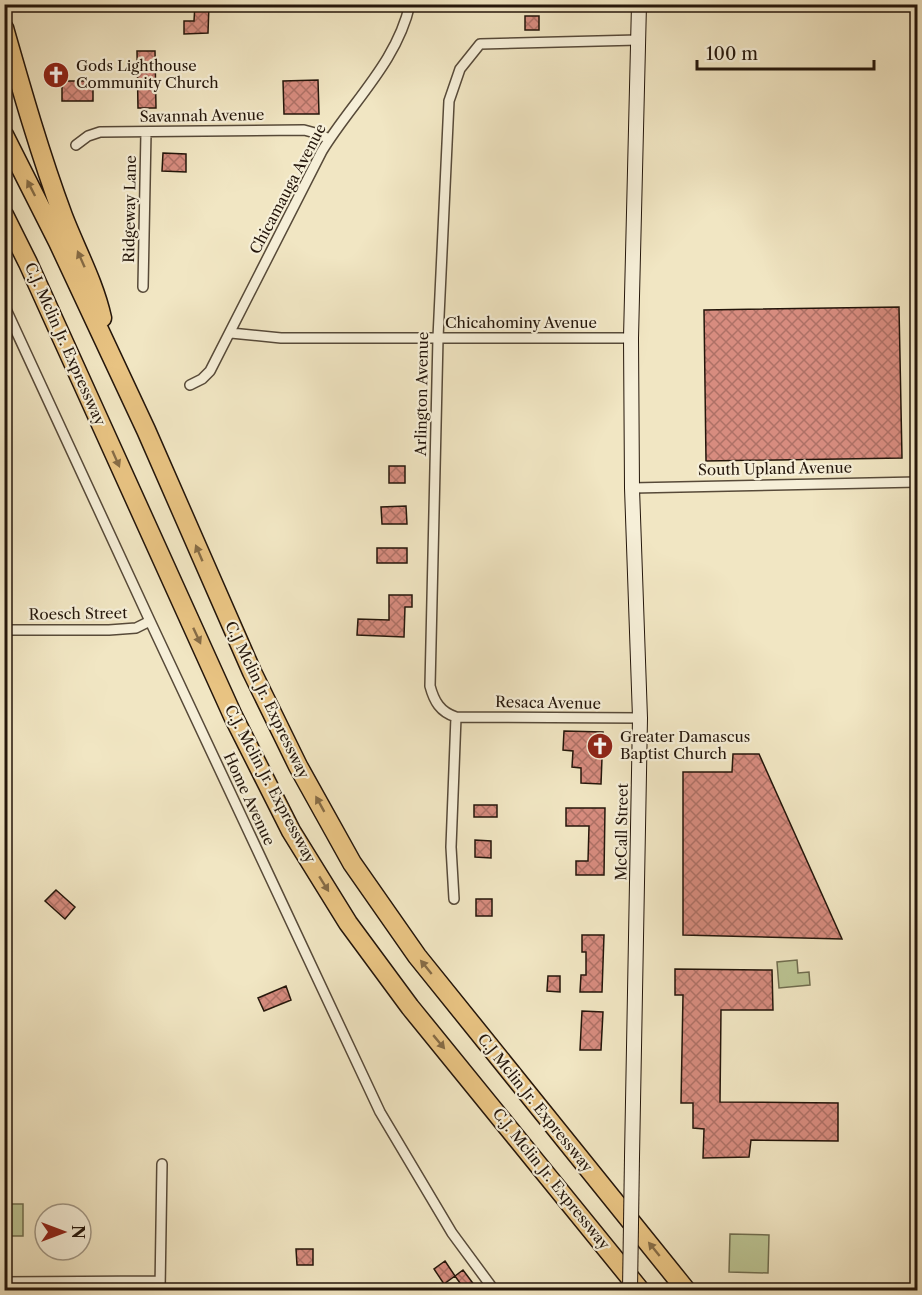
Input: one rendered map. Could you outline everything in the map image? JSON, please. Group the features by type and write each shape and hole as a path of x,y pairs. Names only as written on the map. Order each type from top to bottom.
{"highway":[{"path":"4,28 63,218 97,294 111,355"},
{"name":"C.J Mclin Jr. Expressway","path":"4,135 111,355 252,672 298,766 352,863 417,956 686,1290"},
{"name":"C.J. Mclin Jr. Expressway","path":"4,215 28,263 233,716 291,831 348,923 411,1007 640,1290"}],"street":[{"name":"Chicamauga Avenue","path":"190,385 210,372 329,139 392,53 403,31 410,4"},
{"name":"McCall Street","path":"630,1290 640,718 632,488 631,338 639,4"},
{"name":"Arlington Avenue","path":"456,717 444,712 433,698 430,686 438,338 449,101 460,69 480,44 638,40"},
{"name":"Savannah Avenue","path":"76,146 88,136 100,132 304,130 329,139"},
{"name":"Ridgeway Lane","path":"143,287 146,132"},
{"name":"Home Avenue","path":"4,305 380,1112 452,1233 494,1290"},
{"name":"Chicahominy Avenue","path":"231,333 281,338 631,338"},
{"name":"South Upland Avenue","path":"632,488 918,482"},
{"name":"Roesch Street","path":"4,630 110,630 136,628 150,621"},
{"name":"Resaca Avenue","path":"456,717 640,718"},
{"path":"454,899 451,848 456,717"},
{"path":"4,1282 160,1286 162,1164"}],"green space":[{"path":"797,960 798,973 809,972 810,985 779,988 777,962"},
{"path":"4,1204 23,1204 23,1236 5,1236"},
{"path":"730,1234 769,1235 768,1273 729,1272"}],"building":[{"path":"195,4 209,4 208,33 184,34 184,21 194,21"},
{"path":"525,16 539,16 539,30 525,30"},
{"path":"137,51 155,51 156,108 138,108"},
{"path":"318,80 319,114 284,114 283,81"},
{"path":"62,81 93,81 93,101 62,101"},
{"path":"163,153 186,154 186,172 162,171"},
{"path":"899,307 902,458 706,461 704,310"},
{"path":"389,466 405,466 405,483 389,483"},
{"path":"406,506 407,524 382,524 381,507"},
{"path":"377,548 407,548 407,563 377,563"},
{"path":"389,595 412,595 412,607 405,607 404,637 357,635 358,619 389,620"},
{"path":"564,731 603,732 601,784 581,783 581,768 572,767 573,751 563,750"},
{"path":"733,754 759,754 842,939 683,935 683,772 732,772"},
{"path":"474,805 497,805 497,817 474,817"},
{"path":"566,808 605,808 604,875 576,875 576,861 588,861 589,826 566,826"},
{"path":"475,840 491,841 491,858 475,857"},
{"path":"56,890 75,907 65,919 45,901"},
{"path":"476,899 492,899 492,916 476,916"},
{"path":"582,935 604,935 602,992 580,992 581,975 586,975 586,952 582,952"},
{"path":"675,969 772,970 773,1010 721,1010 720,1102 838,1103 838,1141 751,1140 749,1157 703,1158 704,1129 693,1128 693,1103 681,1103 683,995 675,995"},
{"path":"548,976 560,976 560,992 547,991"},
{"path":"286,986 291,1000 264,1011 258,998"},
{"path":"582,1011 603,1012 601,1050 580,1050"},
{"path":"296,1249 313,1249 313,1265 297,1265"},
{"path":"445,1261 455,1276 444,1284 434,1269"},
{"path":"463,1270 478,1290 465,1290 455,1276"}],"place":[{"name":"Gods Lighthouse Community Church","path":"56,75"},
{"name":"Greater Damascus Baptist Church","path":"600,746"}]}
